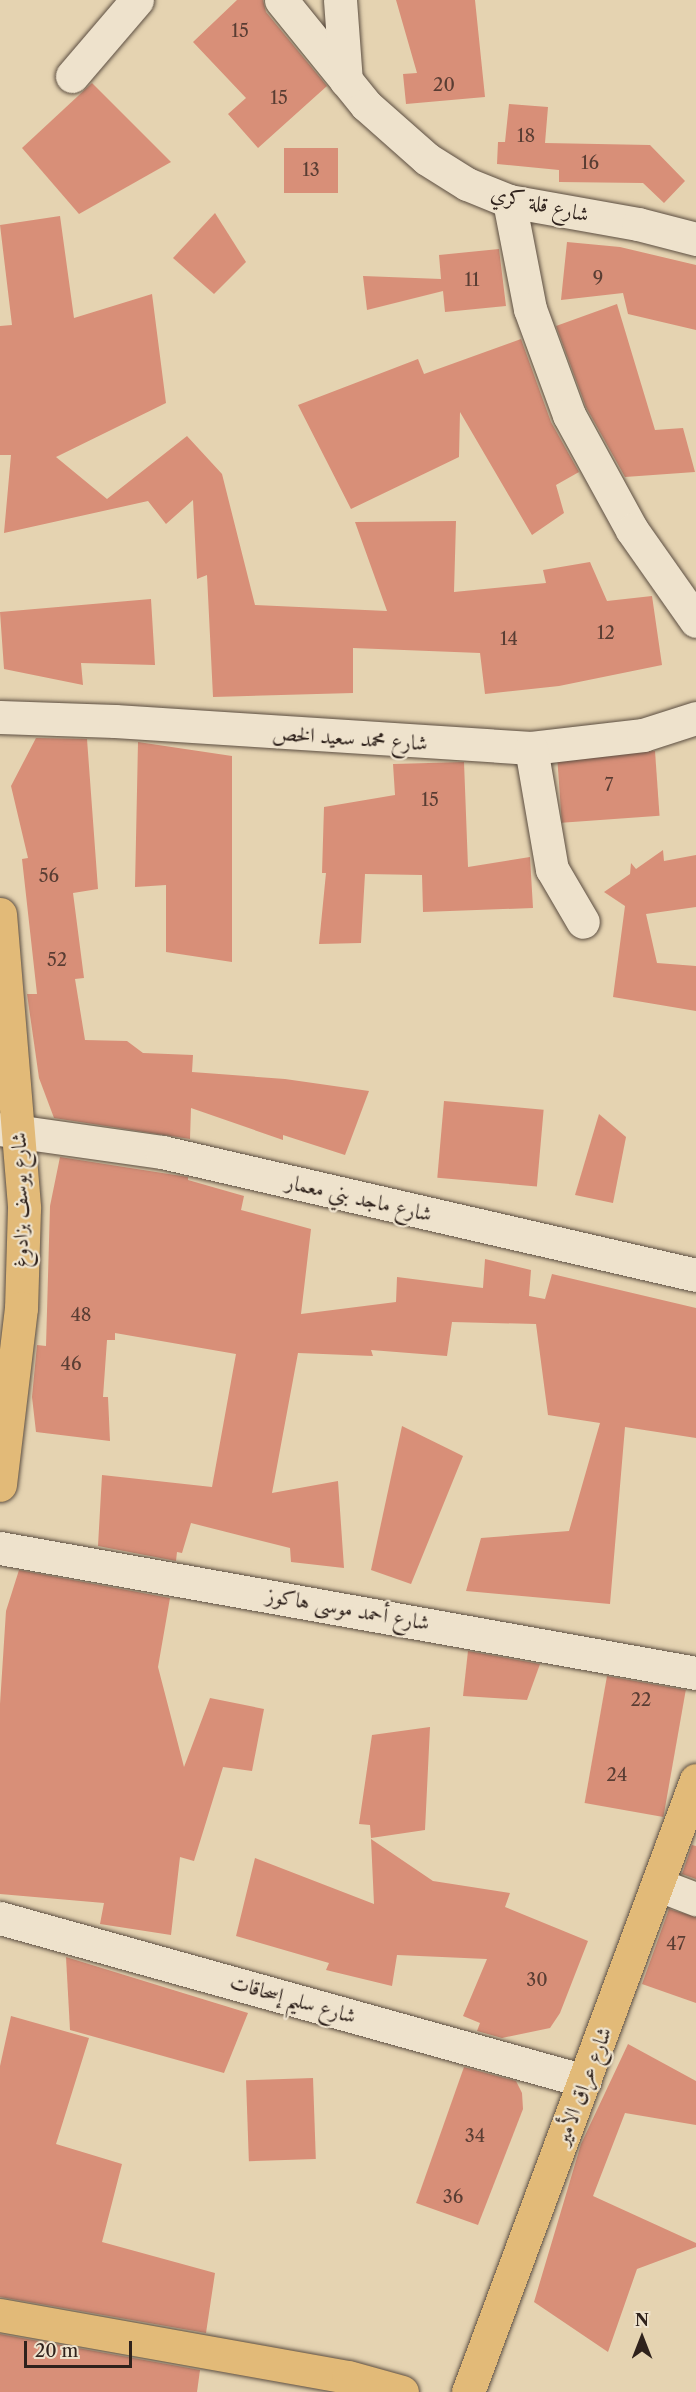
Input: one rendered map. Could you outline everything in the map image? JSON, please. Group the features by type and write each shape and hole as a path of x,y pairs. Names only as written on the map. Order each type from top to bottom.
{"main road":[{"name":"شارع يوسف بزادوغ","path":"0,914 10,1129 24,1208 10,1307 0,1485"},
{"name":"شارع عراق الأمير","path":"468,2392 659,1885 696,1780"},
{"path":"0,2315 336,2375 402,2392"}],"street":[{"path":"72,76 137,0"},
{"name":"شارع قلة كري","path":"281,0 346,81 393,132 426,159 467,184 509,201 638,224 696,240"},
{"path":"340,0 346,81"},
{"path":"509,201 530,309 569,415 632,530 696,621"},
{"name":"شارع محمد سعيد الخص","path":"0,717 115,721 531,748 643,735 696,718"},
{"path":"531,748 552,869 584,922"},
{"name":"شارع ماجد بني معمار","path":"10,1129 162,1152 696,1275"},
{"name":"شارع أحمد موسى هاكوز","path":"0,1548 696,1673"},
{"path":"659,1885 696,1899"},
{"name":"شارع سليم إسحاقات","path":"0,1918 585,2081"}],"building":[{"path":"237,0 263,0 266,12 327,86 258,148 228,114 246,98 193,42"},
{"path":"396,0 475,0 485,97 406,104 403,74 417,73"},
{"path":"92,83 171,162 79,214 22,148"},
{"path":"509,104 548,107 545,143 650,145 685,181 664,203 643,183 559,182 559,170 497,164 498,142 505,142"},
{"path":"284,148 338,148 338,193 284,193"},
{"path":"215,213 246,262 214,294 173,258"},
{"path":"60,216 74,318 152,294 166,403 56,457 107,499 187,436 222,474 255,605 387,611 355,522 456,521 454,592 546,583 543,570 590,562 607,601 652,596 662,665 559,686 485,694 480,653 353,648 353,693 213,697 207,575 197,579 193,500 166,524 148,501 4,533 11,455 0,455 0,326 12,325 0,225"},
{"path":"567,242 620,247 696,265 696,330 628,314 623,293 561,300"},
{"path":"499,249 506,306 445,312 443,291 367,310 363,276 441,279 439,255"},
{"path":"617,304 655,430 683,428 695,472 625,477 586,407 556,326"},
{"path":"521,339 551,422 579,472 556,485 564,513 532,535 460,412 459,457 351,509 298,405 418,359 424,374"},
{"path":"151,599 155,665 81,663 83,685 4,669 0,612"},
{"path":"36,738 87,739 98,889 73,893 84,978 75,979 85,1040 127,1041 143,1053 193,1055 192,1072 285,1079 369,1091 345,1155 283,1135 283,1140 191,1108 190,1139 54,1118 39,1078 27,994 37,994 22,859 28,858 11,786"},
{"path":"138,742 232,756 232,962 166,952 166,885 135,887"},
{"path":"655,751 660,816 562,823 557,758"},
{"path":"464,762 468,867 530,857 533,908 423,912 422,875 365,874 361,943 319,944 326,873 322,873 324,807 395,795 393,764"},
{"path":"663,850 664,861 696,855 696,907 646,914 657,963 696,966 696,1011 613,997 625,906 604,892 630,874 631,863 636,869"},
{"path":"444,1101 544,1110 537,1186 437,1178"},
{"path":"599,1114 626,1137 613,1203 575,1195"},
{"path":"60,1157 188,1177 188,1180 244,1196 241,1210 311,1229 301,1314 396,1302 397,1277 483,1288 485,1259 531,1270 529,1296 545,1299 552,1274 696,1308 696,1438 625,1427 610,1604 466,1591 481,1538 569,1531 600,1423 548,1415 536,1324 452,1322 447,1356 371,1350 373,1356 298,1353 272,1493 338,1481 344,1568 291,1562 290,1548 191,1523 182,1553 177,1552 176,1561 98,1546 102,1475 212,1487 236,1354 115,1333 115,1340 107,1340 103,1397 108,1397 110,1441 36,1432 32,1397 37,1345 46,1346 50,1206"},
{"path":"402,1426 463,1456 411,1584 371,1570"},
{"path":"19,1570 170,1598 158,1667 184,1767 210,1698 264,1709 252,1771 223,1767 194,1861 180,1857 171,1935 100,1924 104,1903 0,1894 0,1704 6,1611"},
{"path":"468,1651 540,1664 527,1700 463,1696"},
{"path":"607,1676 686,1690 663,1817 585,1803"},
{"path":"430,1727 425,1830 371,1838 370,1825 359,1824 372,1735"},
{"path":"371,1839 433,1881 510,1893 505,1907 588,1941 560,2013 550,2028 502,2038 477,2031 480,2023 463,2016 487,1959 397,1955 392,1986 326,1970 329,1963 236,1936 255,1858 374,1904"},
{"path":"692,1845 696,1846 696,1879 682,1874"},
{"path":"669,1909 696,1917 696,2003 642,1984"},
{"path":"66,1957 248,2013 224,2073 70,2030"},
{"path":"11,2016 89,2038 56,2144 122,2164 102,2242 215,2273 206,2333 0,2297 0,2066"},
{"path":"628,2044 696,2081 696,2125 625,2113 593,2196 696,2243 696,2247 637,2269 608,2352 534,2302 581,2144"},
{"path":"464,2067 516,2081 522,2093 523,2109 478,2225 416,2203"},
{"path":"313,2078 316,2159 249,2161 246,2080"},
{"path":"0,2334 200,2370 197,2392 0,2392"}]}
